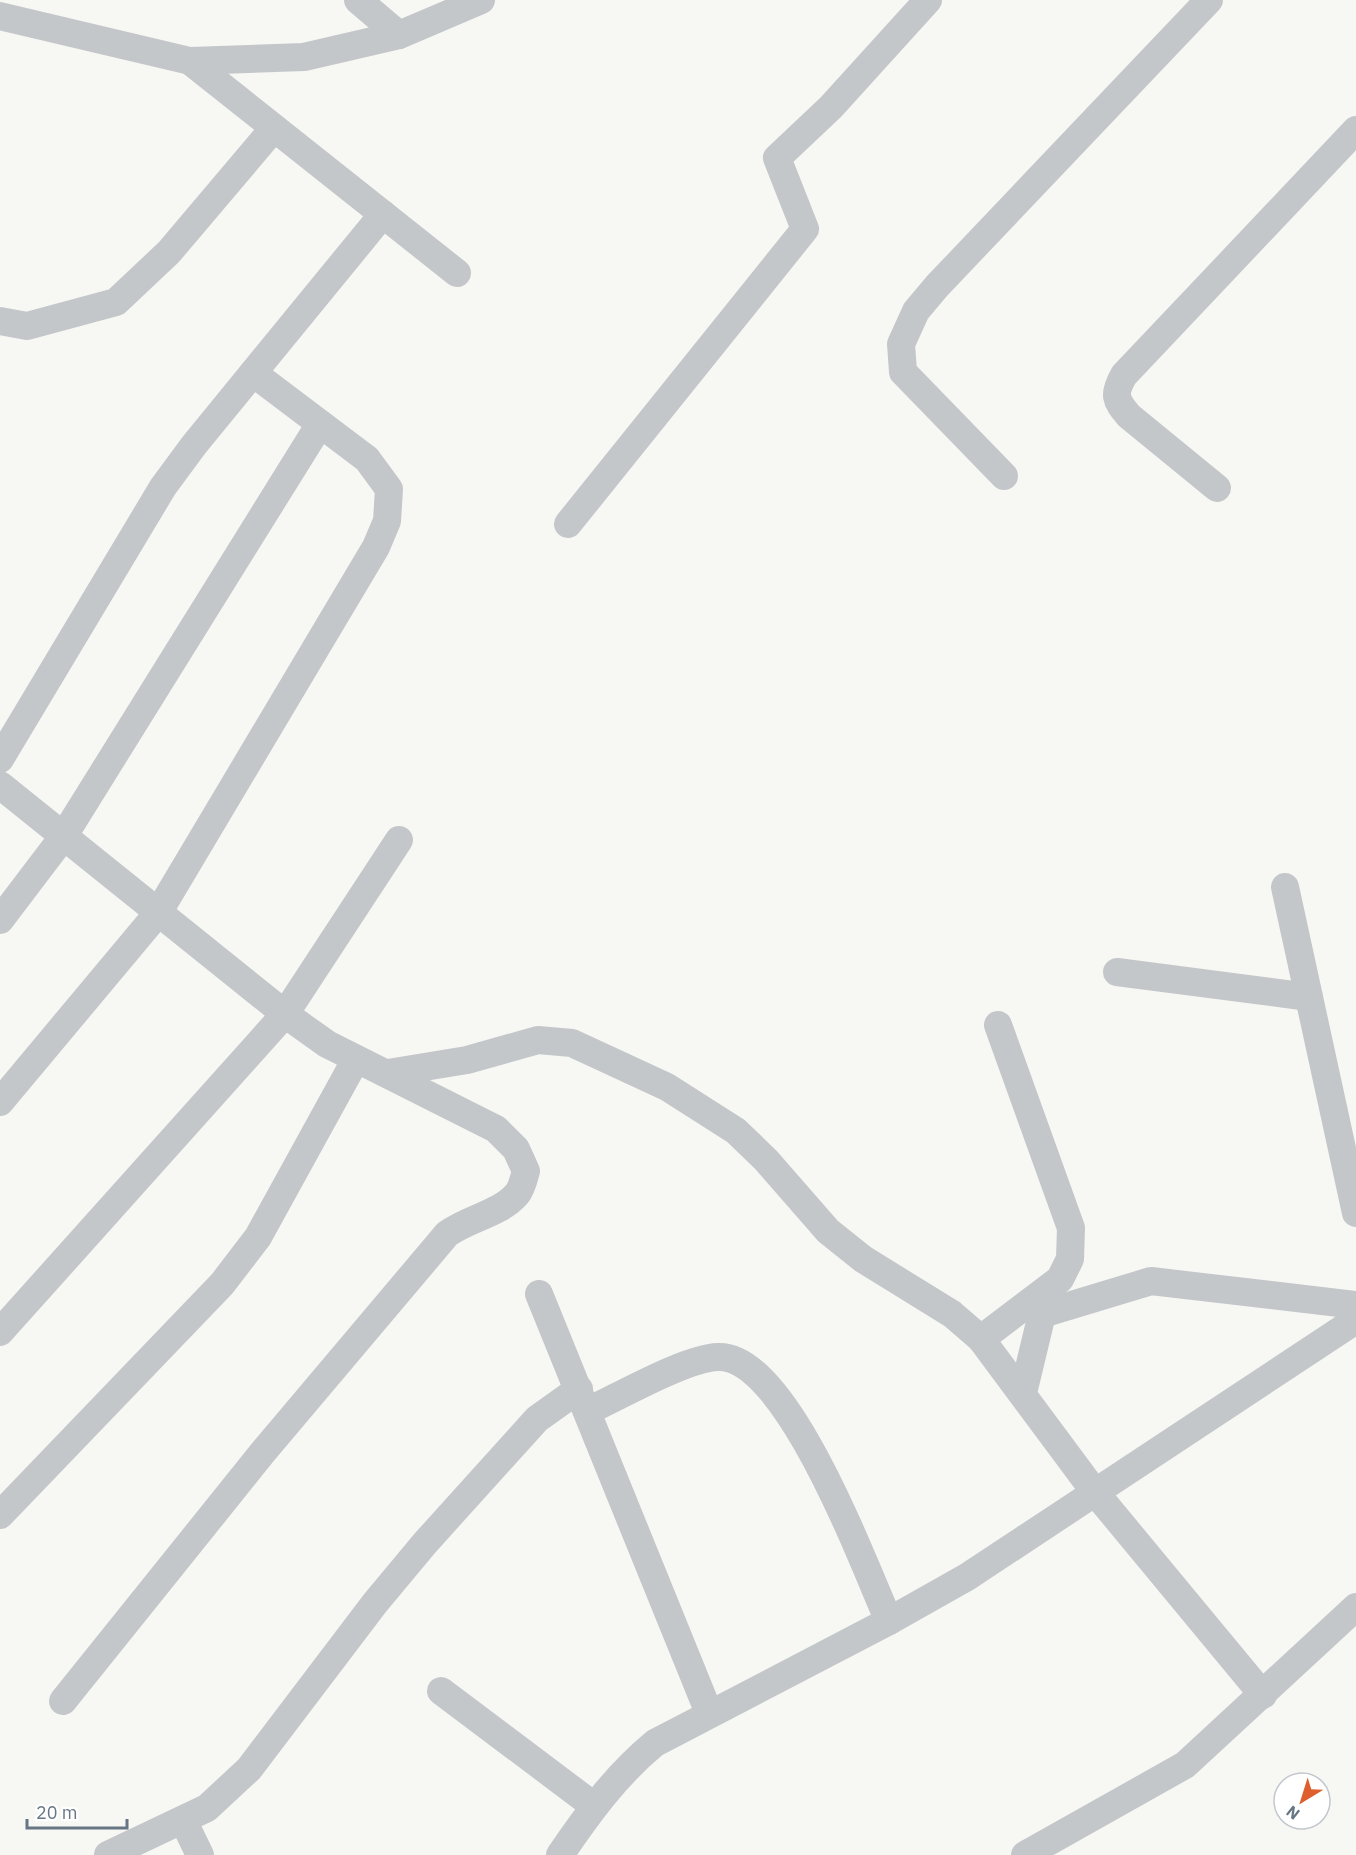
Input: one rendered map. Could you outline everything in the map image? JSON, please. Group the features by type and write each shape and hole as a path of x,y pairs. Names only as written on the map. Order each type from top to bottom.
{"street":[{"path":"358,0 399,34"},
{"path":"0,16 190,61 304,57 399,34 481,0"},
{"path":"568,524 805,229 777,158 831,106 928,0"},
{"path":"1004,476 903,372 901,344 916,312 937,286 1209,0"},
{"path":"190,61 457,273"},
{"path":"0,321 27,326 116,302 169,252 274,128"},
{"path":"1217,488 1129,416 1119,405 1116,388 1124,375 1356,130"},
{"path":"0,759 163,487 194,445 383,214"},
{"path":"0,1102 158,913 376,547 387,521 389,489 367,459 253,373"},
{"path":"0,920 63,837 320,424"},
{"path":"0,785 285,1014 327,1044 496,1129 516,1149 526,1171 518,1193 495,1211 461,1224 447,1234 263,1452 63,1701"},
{"path":"0,1332 285,1014 399,840"},
{"path":"1285,887 1356,1213"},
{"path":"1117,972 1309,997"},
{"path":"981,1339 1060,1279 1070,1259 1071,1228 998,1025"},
{"path":"388,1073 467,1060 538,1040 572,1043 667,1087 735,1131 766,1160 828,1231 863,1259 952,1314 981,1339 1094,1491 1263,1695"},
{"path":"0,1515 222,1284 258,1237 356,1059"},
{"path":"1023,1393 1042,1314 1151,1281 1356,1305"},
{"path":"539,1294 709,1713"},
{"path":"560,1855 594,1806 630,1764 655,1743 889,1621 967,1577 1356,1320"},
{"path":"108,1855 207,1808 242,1776 424,1543 537,1419 583,1400 699,1359 721,1356 748,1366 777,1396 802,1432 889,1621"},
{"path":"1025,1855 1185,1765 1356,1607"},
{"path":"441,1691 594,1806"},
{"path":"183,1820 200,1855"}]}
